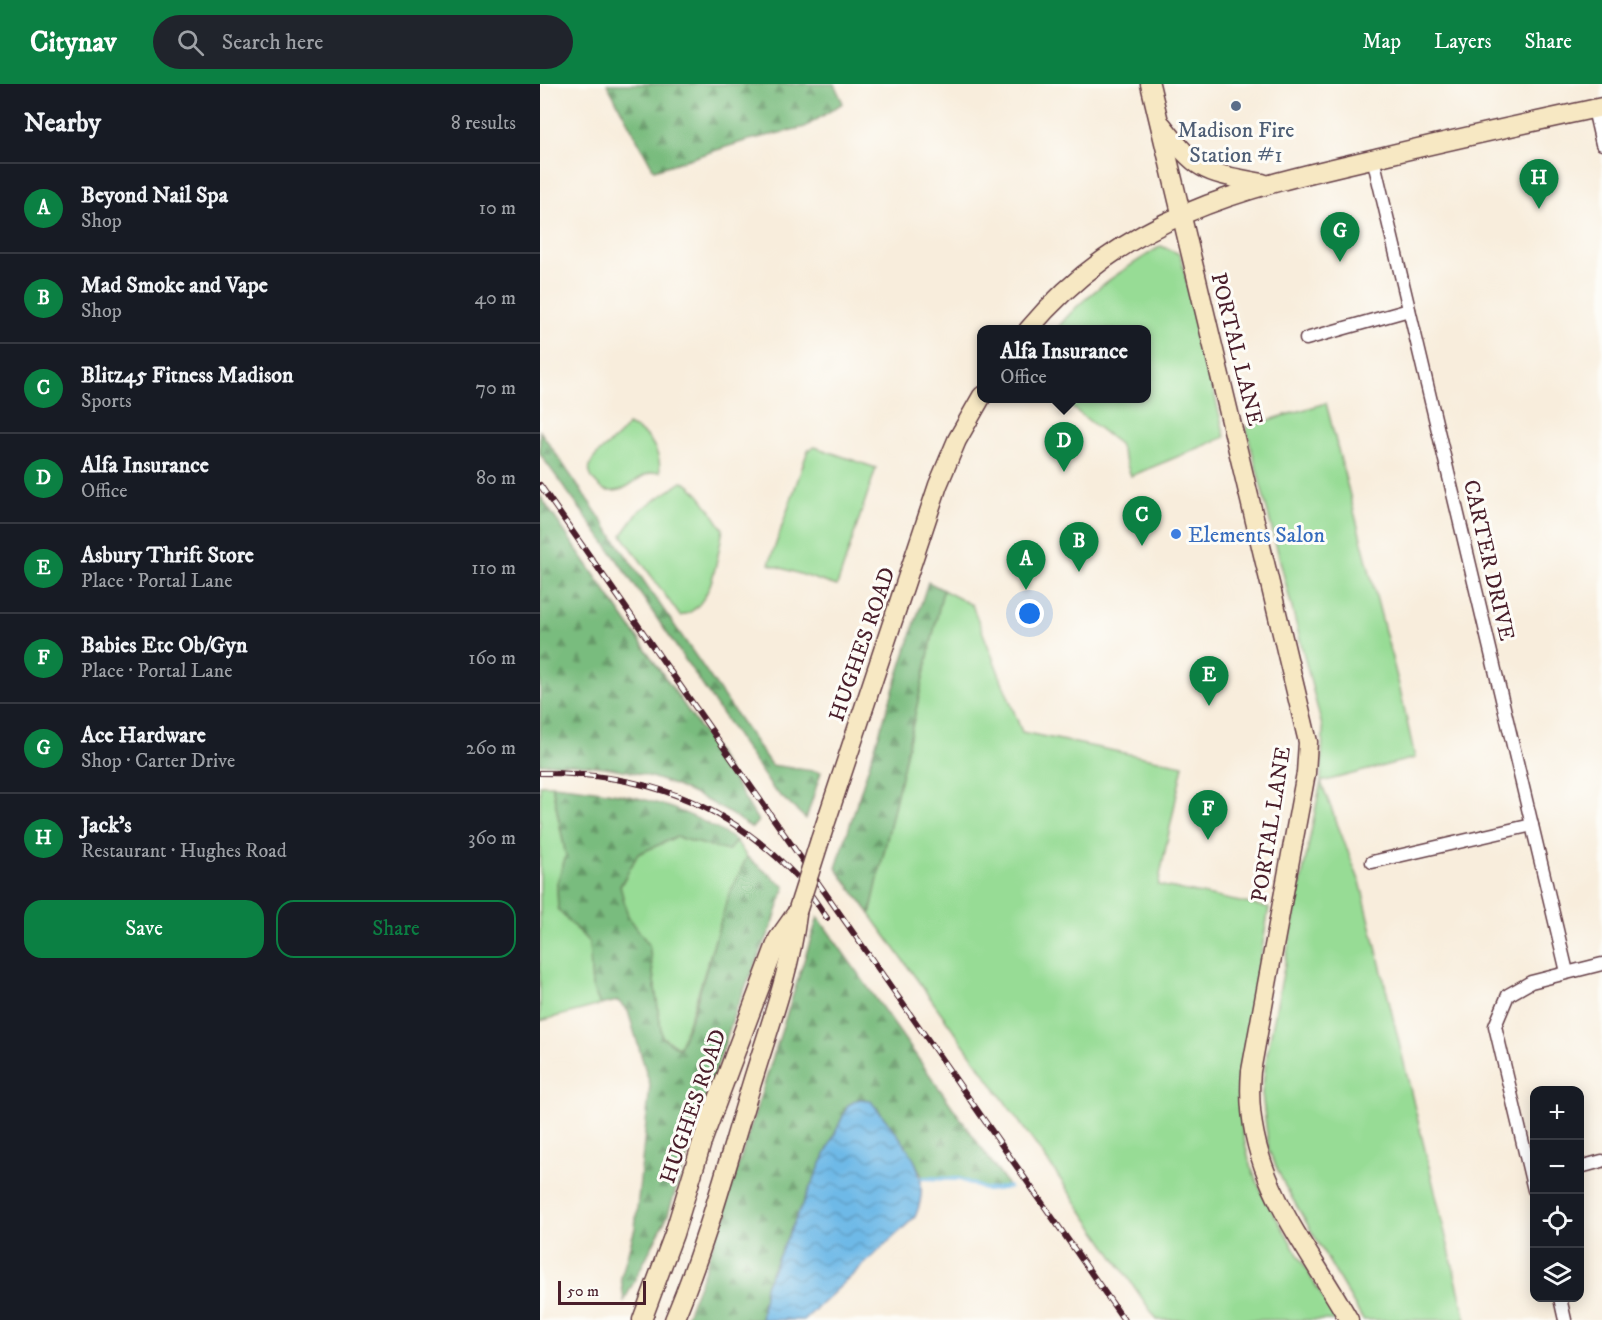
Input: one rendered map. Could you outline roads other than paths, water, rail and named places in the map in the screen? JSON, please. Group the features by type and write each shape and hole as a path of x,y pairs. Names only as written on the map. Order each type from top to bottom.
{"main road":[{"name":"PORTAL LANE","path":"1150,84 1308,742 1303,793 1251,1071 1248,1099 1251,1124 1268,1184 1349,1320"},
{"path":"1033,325 1069,287 1098,264 1127,244 1180,215 1264,184 1598,108"},
{"path":"1157,119 1190,161 1205,170 1264,184"},
{"name":"HUGHES ROAD","path":"674,1320 735,1141 793,944 797,912 820,840 939,485 957,440 977,403"},
{"name":"HUGHES ROAD","path":"642,1320 674,1234 703,1139 777,939 797,912"}],"street":[{"path":"1598,108 1602,144"},
{"name":"CARTER DRIVE","path":"1373,158 1567,972"},
{"path":"1306,339 1409,310"},
{"path":"1372,862 1533,825"},
{"path":"1530,1166 1495,1026 1508,994 1531,982 1602,963"},
{"path":"1584,1166 1602,1161"},
{"path":"1561,1302 1565,1320"}],"water":[{"path":"859,1099 870,1100 911,1154 918,1169 921,1184 921,1200 915,1217 804,1320 761,1320 765,1286 848,1105"}],"waterway":[{"path":"923,1178 960,1179 987,1190 1009,1187"}],"railway":[{"path":"540,485 1124,1320"},
{"path":"540,773 577,774 646,786 679,796 710,810 739,827 767,849 799,879 827,918"}],"place":[{"name":"Madison Fire Station #1","path":"1236,106"},
{"name":"Jack's","path":"1539,209"},
{"name":"Ace Hardware","path":"1340,262"},
{"name":"Alfa Insurance","path":"1064,472"},
{"name":"Elements Salon","path":"1176,534"},
{"name":"Blitz45 Fitness Madison","path":"1142,546"},
{"name":"Mad Smoke and Vape","path":"1079,572"},
{"name":"Beyond Nail Spa","path":"1026,590"},
{"name":"Asbury Thrift Store","path":"1209,706"},
{"name":"Babies Etc Ob/Gyn","path":"1208,840"}]}
